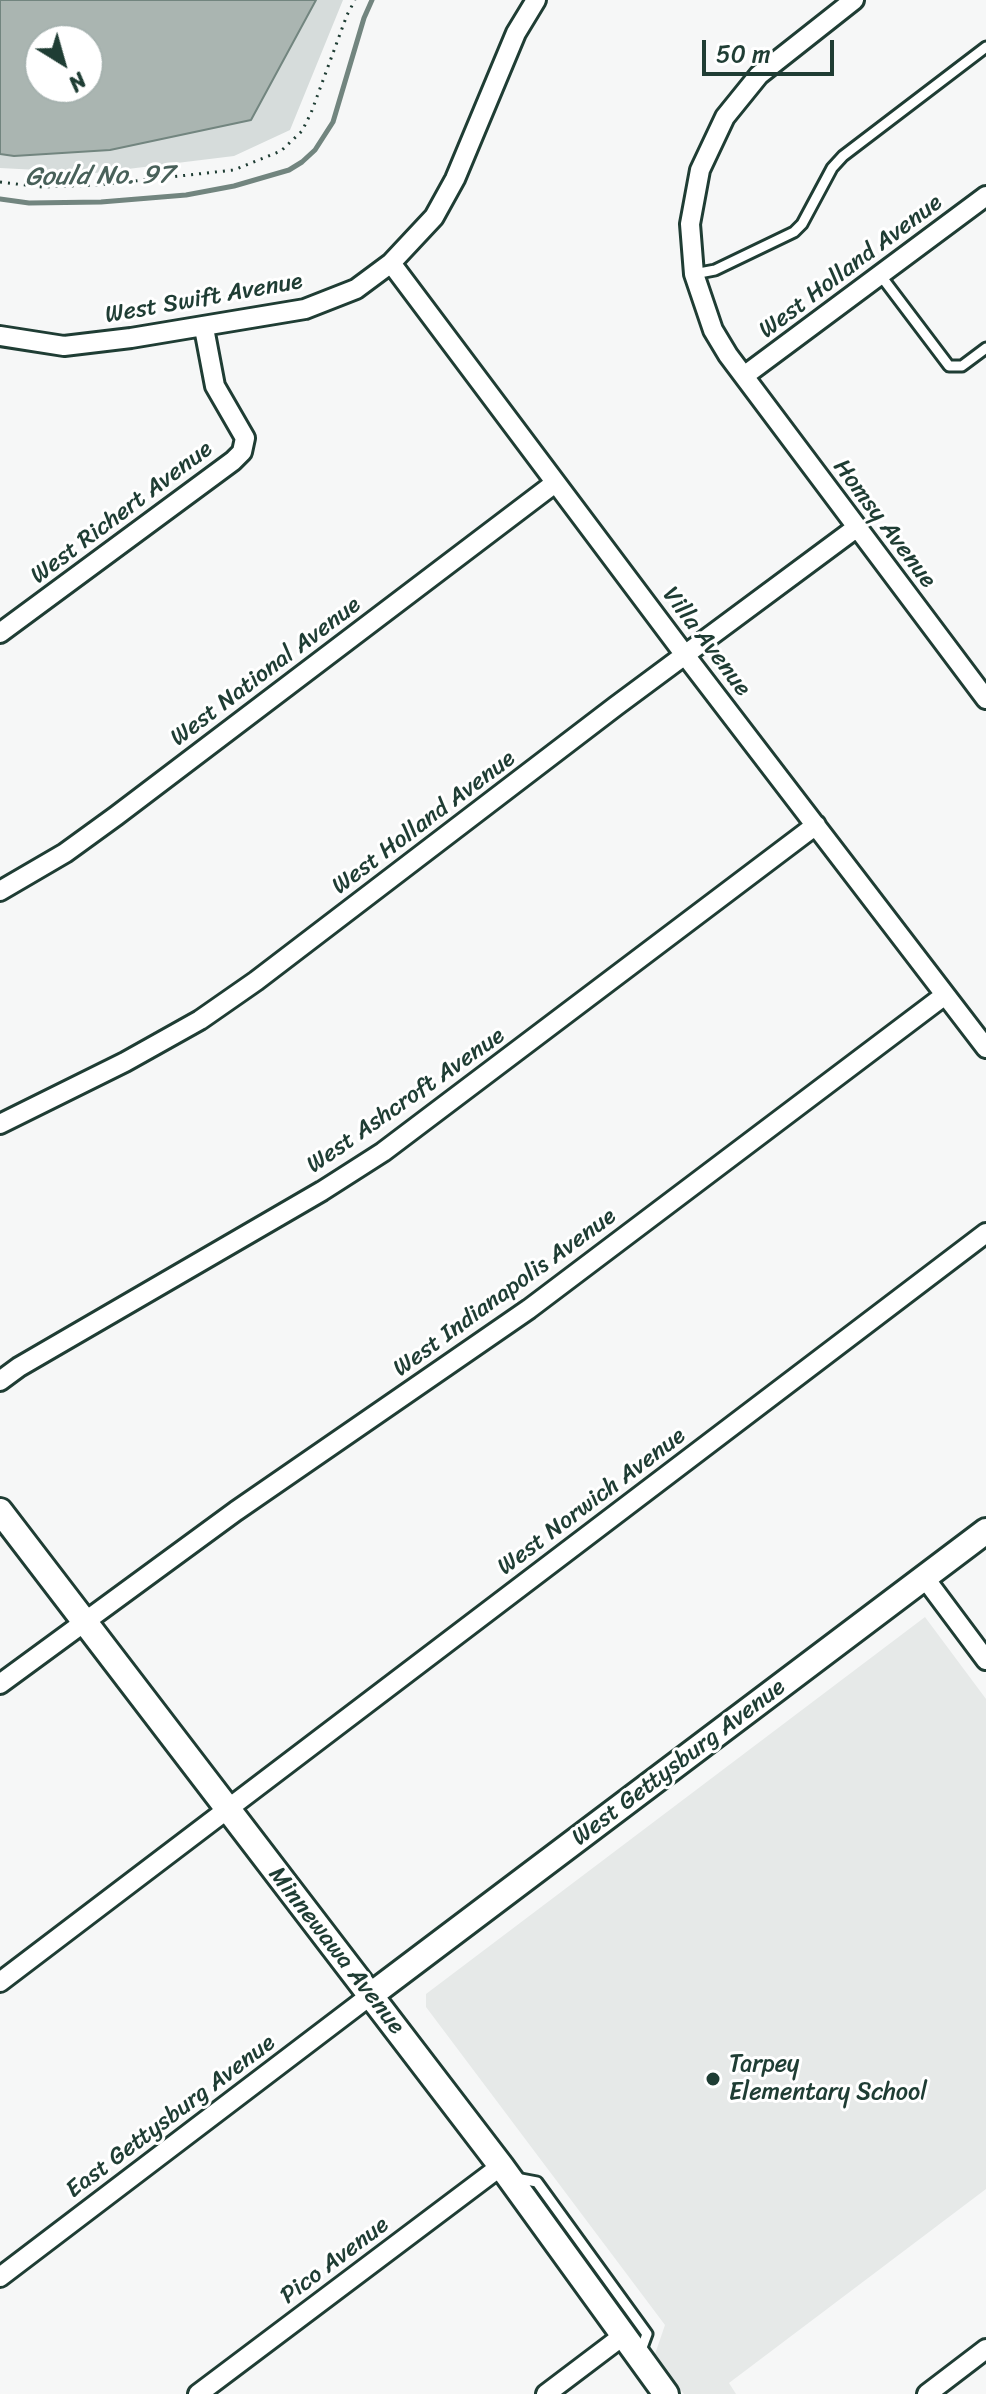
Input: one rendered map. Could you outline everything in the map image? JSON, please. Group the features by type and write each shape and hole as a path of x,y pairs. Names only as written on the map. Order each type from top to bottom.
{"street":[{"name":"West Swift Avenue","path":"0,336 64,346 204,328 305,309 356,289 391,263 434,217 455,179 516,33 536,0"},
{"path":"744,376 713,330 694,274 690,224 700,170 725,117 759,75 854,0"},
{"name":"West Holland Avenue","path":"744,376 986,196"},
{"name":"Villa Avenue","path":"391,263 685,655 986,1048"},
{"name":"West Richert Avenue","path":"0,633 242,452 245,438 215,386 204,328"},
{"name":"Homsy Avenue","path":"744,376 986,699"},
{"name":"West National Avenue","path":"0,891 65,853 116,816 555,483"},
{"name":"West Holland Avenue","path":"0,1124 125,1062 200,1020 856,528"},
{"name":"West Ashcroft Avenue","path":"0,1381 383,1152 816,825"},
{"name":"West Indianapolis Avenue","path":"0,1684 249,1502 529,1309 945,995"},
{"name":"West Norwich Avenue","path":"0,1982 986,1233"},
{"name":"Minnewawa Avenue","path":"0,1511 505,2172 666,2394"},
{"name":"West Gettysburg Avenue","path":"371,1995 986,1531"},
{"path":"924,1577 986,1660"},
{"name":"East Gettysburg Avenue","path":"0,2277 371,1995"},
{"name":"Pico Avenue","path":"198,2394 505,2172"},
{"path":"546,2394 624,2335"},
{"path":"927,2394 986,2349"}],"lane":[{"path":"694,274 715,270 794,232 802,224 832,168 843,156 986,47"},
{"path":"881,276 949,366 962,366 986,348"},
{"path":"505,2172 537,2182 629,2309 647,2334 639,2357"}],"path":[{"path":"0,182 42,187 113,184 234,170 281,151 307,122 355,0"}],"shaded area":[{"path":"0,0 343,0 290,130 234,156 95,173 0,168"},
{"path":"0,0 316,0 251,120 110,150 14,156 0,154"},
{"path":"925,1617 986,1699 986,2189 729,2383 736,2394 684,2394 654,2357 665,2325 426,2007 426,1994"}],"waterway":[{"name":"Gould No. 97","path":"0,199 29,203 101,202 186,195 234,186 289,170 315,150 333,122 372,0"}],"place":[{"name":"Tarpey Elementary School","path":"713,2079"}]}
